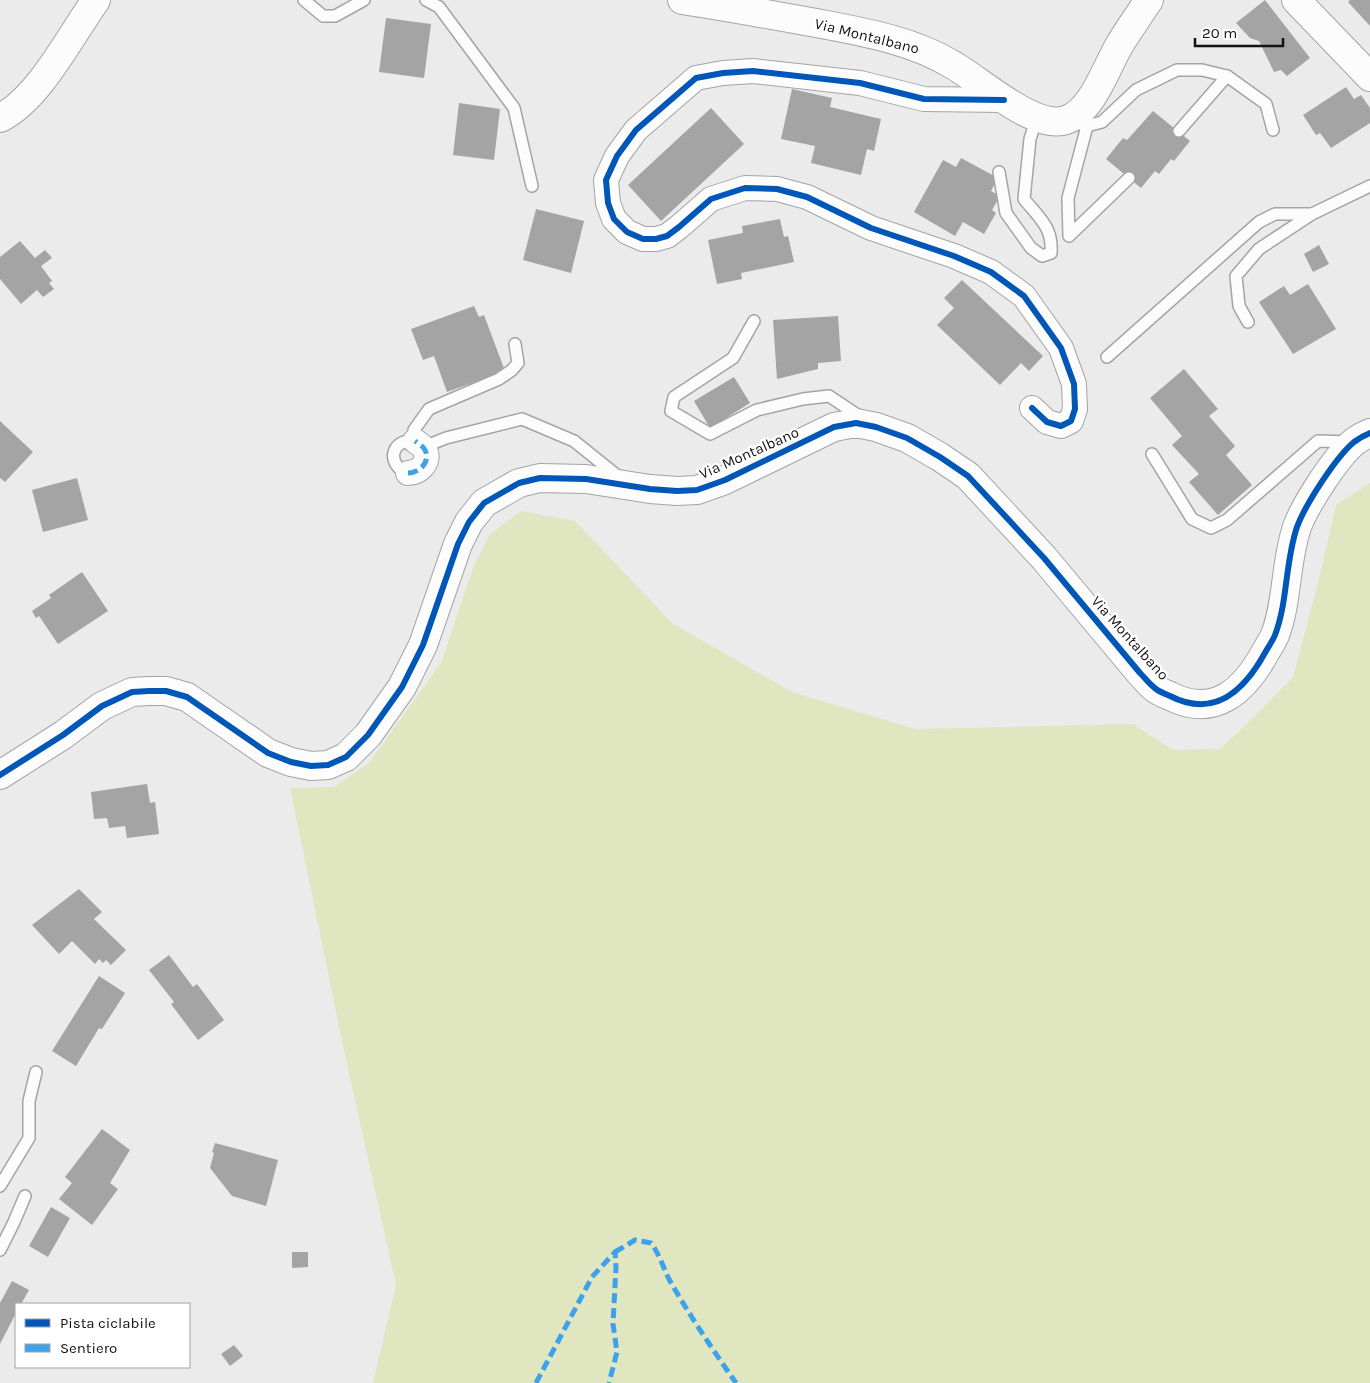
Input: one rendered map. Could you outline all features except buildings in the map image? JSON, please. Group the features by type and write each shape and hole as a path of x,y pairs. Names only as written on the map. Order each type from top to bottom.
{"street":[{"path":"0,118 12,111 34,90 96,0"},
{"name":"Via Montalbano","path":"682,0 853,30 911,44 953,65 1004,100 1037,117 1052,122 1077,123"},
{"path":"1077,123 1078,113 1091,98 1119,44 1149,0"},
{"path":"1296,0 1370,77"},
{"path":"1004,100 924,99 860,83 753,71 723,73 696,78 636,130 617,156 606,180 608,203 614,219 626,232 643,239 656,239 668,236 711,199 745,188 777,189 807,197 871,228 954,256 991,272 1024,296 1061,348 1074,384 1075,409 1072,421 1061,426 1047,422 1032,408"},
{"name":"Via Montalbano","path":"0,776 63,735 102,706 132,692 149,691 166,691 187,697 268,753 291,762 311,766 328,765 346,758 368,735 402,687 423,645 458,544 468,522 484,504 519,483 540,478 586,479 677,491 697,490 725,480 834,428 856,423 876,427 907,438 968,476 1044,558 1140,673 1156,689 1179,701 1197,705 1215,703 1233,693 1248,680 1275,635 1297,527 1308,503 1336,464 1362,438"},
{"path":"408,473 418,471 426,458 419,444"}],"lane":[{"path":"304,0 323,16 335,16 364,0"},
{"path":"426,0 439,8 514,108 532,186"},
{"path":"1129,178 1069,236 1068,198 1077,123 1102,122 1136,90 1177,70 1202,70 1227,76 1266,104 1273,130"},
{"path":"1178,131 1227,76"},
{"path":"1000,172 1006,213 1031,248 1042,256 1051,253 1052,240 1048,228 1024,199 1030,139 1037,117"},
{"path":"1248,322 1239,306 1236,276 1259,249 1312,214 1370,186"},
{"path":"1107,357 1259,222 1275,214 1312,214"},
{"path":"754,321 734,358 674,397 671,411 710,434 757,410 803,399 830,396 876,427"},
{"path":"516,344 518,363 512,370 499,379 429,410 414,430 419,444 522,419 574,441 629,485"},
{"path":"1152,454 1192,519 1211,528 1227,520 1318,441 1362,438"},
{"path":"0,1186 29,1138 29,1100 36,1072"},
{"path":"0,1250 25,1196"}],"green space":[{"path":"1370,483 1370,1383 373,1383 396,1285 345,1055 290,788 334,787 369,763 441,663 474,565 490,534 521,511 575,521 672,623 792,692 915,729 1133,724 1173,750 1220,749 1293,677 1336,505"}],"marked path":[{"path":"408,473 420,469 426,459 424,449 415,441"},
{"path":"615,1252 635,1240 651,1243 670,1281 736,1383"},
{"path":"536,1383 592,1277 615,1252 613,1324 617,1352 609,1383"}],"cycle path":[{"path":"1004,100 924,99 860,83 753,71 723,73 696,78 636,130 617,156 606,180 608,203 614,219 627,232 643,239 656,239 667,236 711,199 745,188 777,189 807,197 871,228 954,256 991,272 1024,296 1061,348 1074,384 1075,409 1071,421 1061,426 1047,422 1032,408"},
{"path":"0,775 63,735 102,706 132,692 149,691 166,691 187,697 268,753 291,762 311,766 328,765 346,757 368,735 402,687 423,645 458,544 469,522 484,503 519,483 540,478 586,479 650,489 697,490 725,480 834,427 856,423 876,427 907,438 968,476 1044,558 1152,686 1163,693 1186,702 1201,704 1215,702 1227,697 1248,678 1272,641 1282,609 1293,540 1301,518 1322,482 1347,449 1354,442 1370,433"}]}
